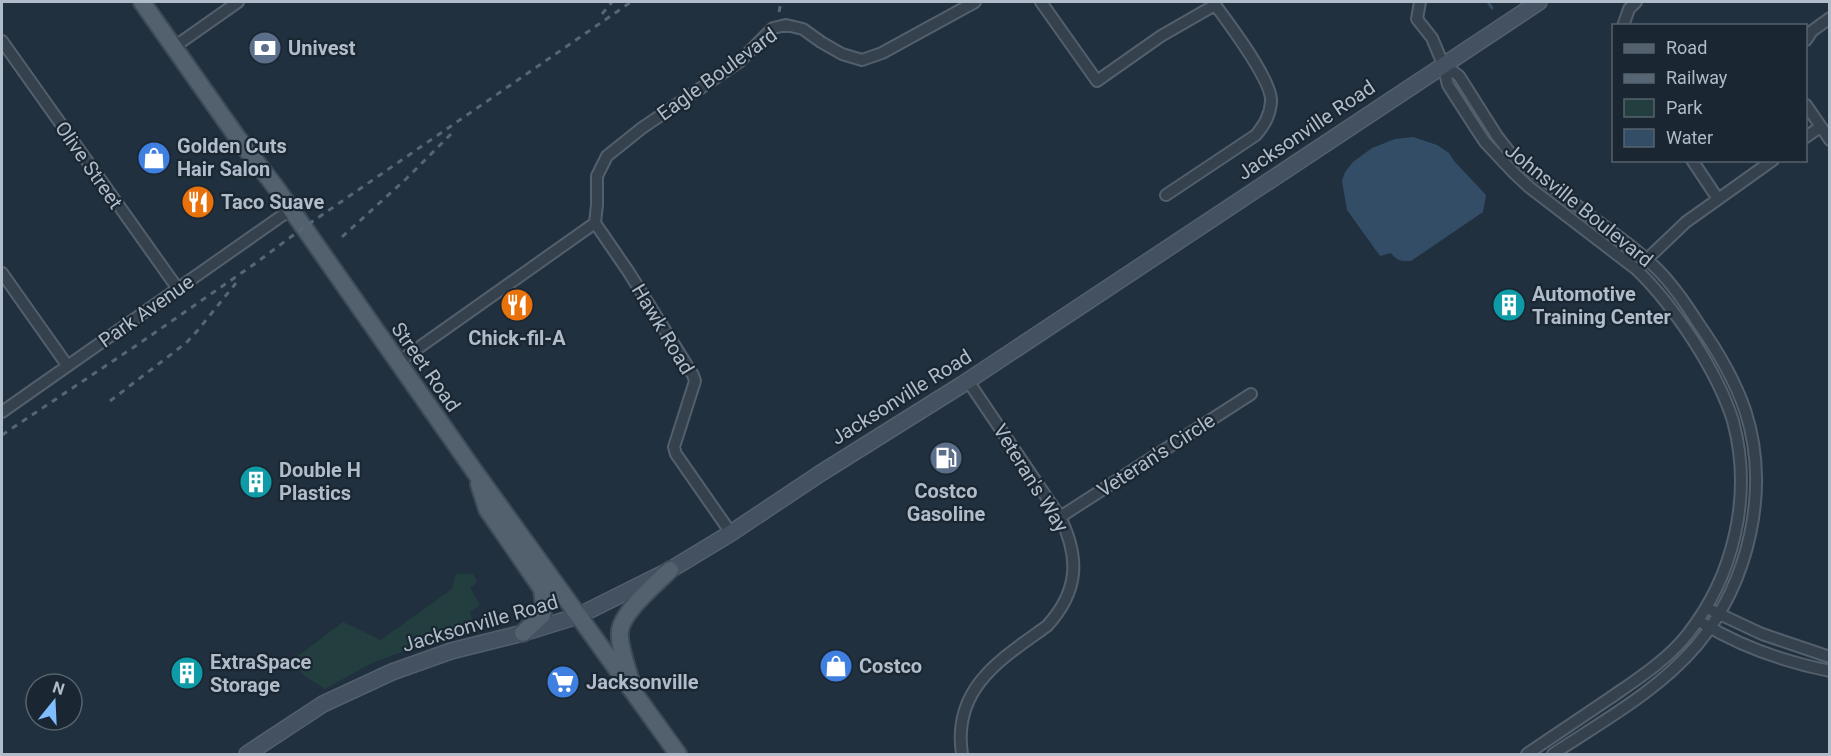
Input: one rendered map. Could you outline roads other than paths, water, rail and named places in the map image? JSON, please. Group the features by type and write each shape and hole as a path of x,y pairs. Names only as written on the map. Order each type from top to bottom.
{"main road":[{"name":"Street Road","path":"142,2 678,754"},
{"name":"Jacksonville Road","path":"248,754 323,704 392,672 451,651 578,616 670,570 968,381 1443,63 1539,2"},
{"path":"475,472 487,509 542,589 544,606 542,615 523,633"},
{"path":"635,695 623,652 620,631 628,612 670,570"}],"street":[{"path":"174,48 238,2"},
{"name":"Eagle Boulevard","path":"595,223 597,176 607,156 642,128 739,63 773,28 786,25 803,29 842,54 862,60 882,53 975,2"},
{"path":"1041,2 1096,81 1214,3 1267,82 1272,100 1267,122 1256,135 1166,195"},
{"path":"1420,2 1417,19 1432,38 1443,63"},
{"path":"1624,24 1629,9 1636,2"},
{"path":"1807,38 1812,31 1830,18"},
{"name":"Olive Street","path":"2,40 178,289"},
{"name":"Johnsville Boulevard","path":"1443,63 1459,76 1511,154 1647,259 1668,281 1718,353 1734,382 1749,427 1755,475 1752,522 1741,567 1718,614 1685,658 1662,679 1553,754"},
{"name":"Johnsville Boulevard","path":"1443,63 1448,85 1485,142 1514,173 1636,270 1668,304 1703,356 1722,392 1737,439 1741,487 1737,528 1722,576 1697,620 1686,636 1646,673 1527,754"},
{"path":"1807,107 1830,140"},
{"path":"1807,136 1820,127"},
{"path":"1693,162 1718,199"},
{"path":"1636,270 1686,222 1770,162"},
{"name":"Park Avenue","path":"2,412 290,210"},
{"path":"398,363 595,223"},
{"name":"Hawk Road","path":"595,223 693,375 694,381 674,447 731,533"},
{"path":"2,273 67,365"},
{"name":"Veteran's Way","path":"962,754 961,722 975,688 993,666 1047,626 1060,610 1069,592 1074,570 1073,548 1060,517 968,381"},
{"name":"Veteran's Circle","path":"1060,517 1251,394"},
{"path":"1706,606 1762,634 1830,657"},
{"path":"1697,620 1765,653 1830,671"}],"water":[{"path":"1413,137 1437,145 1449,153 1486,195 1483,212 1411,261 1404,261 1397,259 1391,253 1380,256 1347,210 1342,181 1345,172 1353,162 1372,148 1395,139"}],"waterway":[{"path":"1488,2 1492,8"}],"railway":[{"path":"602,14 612,2"},
{"path":"2,435 137,345 631,2"},
{"path":"779,12 781,2"},
{"path":"342,237 407,178 455,130"},
{"path":"110,401 186,343 236,283"}],"place":[{"name":"Univest","path":"265,48"},
{"name":"Golden Cuts Hair Salon","path":"154,158"},
{"name":"Taco Suave","path":"198,202"},
{"name":"Chick-fil-A","path":"517,305"},
{"name":"Automotive Training Center","path":"1509,305"},
{"name":"Costco Gasoline","path":"946,458"},
{"name":"Double H Plastics","path":"256,482"},
{"name":"Costco","path":"836,666"},
{"name":"ExtraSpace Storage","path":"187,673"},
{"name":"Jacksonville","path":"563,682"}]}
